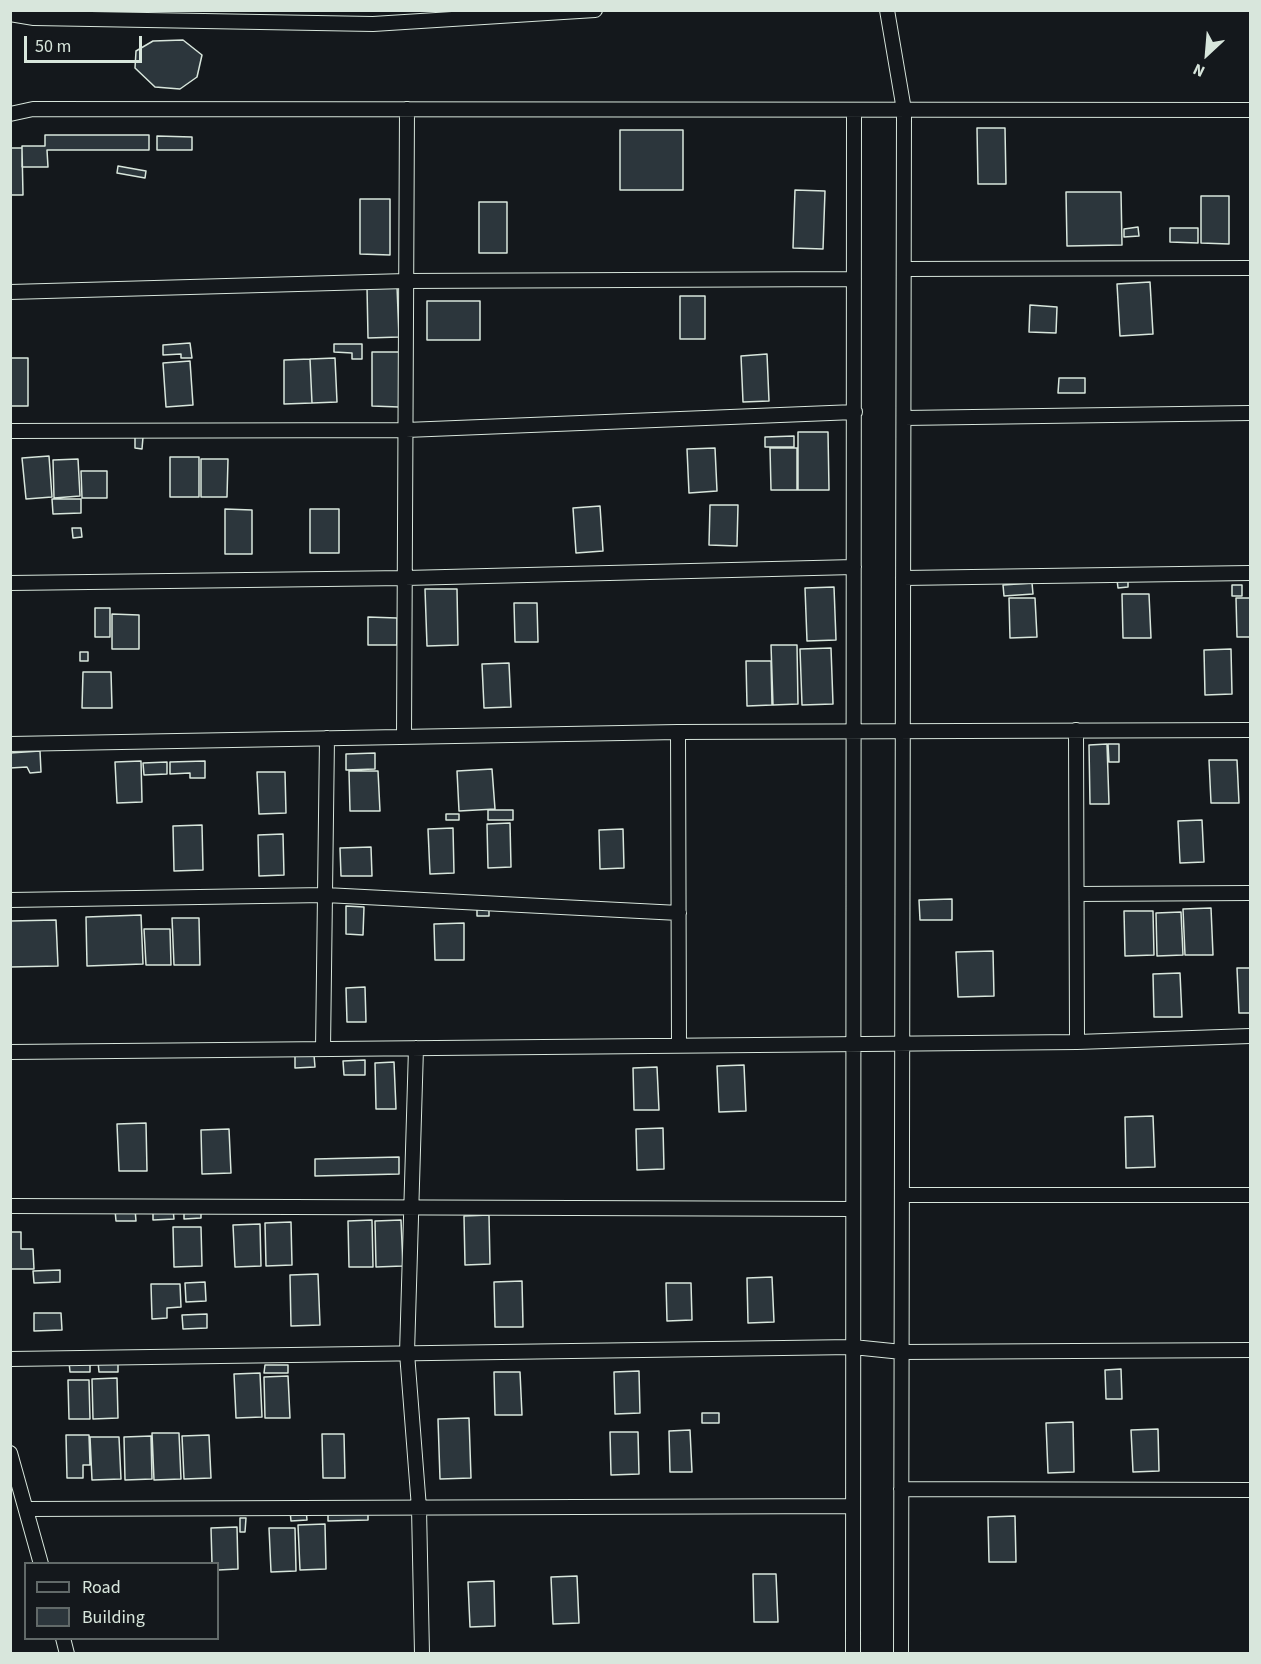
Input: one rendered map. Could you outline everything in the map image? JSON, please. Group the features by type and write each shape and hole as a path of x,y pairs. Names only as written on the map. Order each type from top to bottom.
{"street":[{"path":"10,14 34,18 373,17 595,10"},
{"path":"887,10 904,110 901,1653"},
{"path":"10,114 33,109 1251,110"},
{"path":"404,737 407,109"},
{"path":"853,1653 854,110"},
{"path":"904,269 1251,268"},
{"path":"10,292 406,281 854,279"},
{"path":"10,431 406,430 855,412"},
{"path":"904,418 1251,413"},
{"path":"10,583 405,578 854,567"},
{"path":"903,578 1251,573"},
{"path":"1076,730 1077,1042"},
{"path":"10,744 678,732 1251,730"},
{"path":"678,732 679,1045"},
{"path":"322,1048 327,738"},
{"path":"1077,894 1251,893"},
{"path":"10,900 325,895 679,913"},
{"path":"10,1052 1077,1042 1251,1036"},
{"path":"416,1048 407,1353 419,1508 422,1653"},
{"path":"902,1195 1251,1195"},
{"path":"10,1206 853,1209"},
{"path":"10,1359 853,1347 902,1352 1251,1350"},
{"path":"10,1453 42,1562"},
{"path":"901,1489 1251,1490"},
{"path":"26,1509 853,1506"}],"building":[{"path":"183,40 202,55 197,77 180,89 155,87 135,68 136,51 153,41"},
{"path":"977,128 1005,128 1006,184 978,184"},
{"path":"620,130 683,130 683,190 620,190"},
{"path":"45,135 149,135 149,150 47,150 48,167 22,167 22,146 45,146"},
{"path":"157,136 192,137 192,150 157,150"},
{"path":"10,148 22,148 23,195 10,195"},
{"path":"118,166 146,171 145,178 117,173"},
{"path":"795,190 825,191 823,249 793,248"},
{"path":"1066,192 1121,192 1122,245 1067,246"},
{"path":"1201,196 1229,196 1229,244 1201,243"},
{"path":"360,199 390,199 390,255 360,254"},
{"path":"479,202 507,202 507,253 479,253"},
{"path":"1138,227 1139,236 1124,237 1124,229"},
{"path":"1170,228 1198,228 1198,243 1170,242"},
{"path":"1150,282 1153,334 1120,336 1117,284"},
{"path":"397,286 399,337 368,338 367,287"},
{"path":"680,296 705,296 705,339 680,339"},
{"path":"427,301 480,301 480,340 427,340"},
{"path":"1030,305 1057,307 1056,333 1029,332"},
{"path":"190,343 192,358 181,358 181,354 163,355 163,345"},
{"path":"334,344 362,344 362,359 352,359 352,353 334,352"},
{"path":"372,352 400,352 399,407 372,406"},
{"path":"767,354 769,401 743,402 741,356"},
{"path":"10,358 28,358 28,406 10,406"},
{"path":"335,358 337,402 312,403 310,359"},
{"path":"310,359 312,403 284,404 284,360"},
{"path":"190,361 193,405 166,407 163,363"},
{"path":"1059,378 1085,378 1085,393 1058,393"},
{"path":"798,432 828,432 829,490 798,490"},
{"path":"794,436 794,447 765,447 765,437"},
{"path":"135,437 143,437 142,449 135,448"},
{"path":"715,448 717,491 689,493 687,449"},
{"path":"770,448 797,448 797,490 771,490"},
{"path":"49,456 52,497 26,499 22,458"},
{"path":"170,457 199,457 199,497 170,497"},
{"path":"78,459 80,496 54,498 53,460"},
{"path":"201,459 228,459 227,497 201,497"},
{"path":"81,471 107,471 107,498 82,498"},
{"path":"52,499 81,499 81,513 53,514"},
{"path":"710,505 738,505 737,546 709,545"},
{"path":"600,506 603,551 576,553 573,508"},
{"path":"225,509 252,510 252,554 225,554"},
{"path":"310,509 339,509 339,553 310,553"},
{"path":"72,528 81,528 82,537 73,538"},
{"path":"1128,579 1128,587 1118,588 1117,580"},
{"path":"1032,583 1033,594 1004,596 1003,585"},
{"path":"1232,585 1242,585 1242,596 1232,596"},
{"path":"834,587 836,640 807,641 805,588"},
{"path":"425,589 457,589 458,645 427,646"},
{"path":"1122,594 1149,594 1151,638 1123,638"},
{"path":"1009,598 1035,598 1037,637 1010,638"},
{"path":"1236,598 1250,598 1250,637 1237,637"},
{"path":"514,603 537,603 538,642 515,642"},
{"path":"95,608 110,608 110,637 95,637"},
{"path":"112,614 139,615 139,649 112,649"},
{"path":"368,617 397,618 397,645 368,645"},
{"path":"771,645 797,645 798,704 773,705"},
{"path":"831,648 833,704 802,705 800,649"},
{"path":"1231,649 1232,694 1205,695 1204,650"},
{"path":"80,652 88,652 88,661 80,661"},
{"path":"746,661 771,661 772,705 747,706"},
{"path":"509,663 511,707 484,708 482,664"},
{"path":"83,672 111,672 112,708 82,708"},
{"path":"1107,744 1109,804 1090,804 1089,745"},
{"path":"1108,744 1119,744 1119,762 1109,762"},
{"path":"40,751 41,772 30,773 27,767 10,768 10,753"},
{"path":"375,753 375,769 346,770 346,754"},
{"path":"1209,760 1237,760 1239,803 1211,803"},
{"path":"141,761 142,802 117,803 115,762"},
{"path":"205,761 205,778 190,778 190,773 170,774 170,762"},
{"path":"167,762 167,774 144,775 143,763"},
{"path":"492,769 495,809 459,811 457,771"},
{"path":"349,771 378,771 380,811 350,811"},
{"path":"257,772 285,772 286,813 259,814"},
{"path":"488,810 513,810 513,820 488,820"},
{"path":"446,814 459,814 459,820 446,820"},
{"path":"1202,820 1204,862 1180,863 1178,821"},
{"path":"510,823 511,867 488,868 487,824"},
{"path":"202,825 203,870 174,871 173,826"},
{"path":"453,828 454,873 430,874 428,829"},
{"path":"623,829 624,868 600,869 599,830"},
{"path":"283,834 284,875 259,876 258,835"},
{"path":"371,847 372,876 341,876 340,848"},
{"path":"952,899 952,920 920,920 919,900"},
{"path":"489,905 489,916 477,916 477,906"},
{"path":"346,906 364,907 363,935 346,934"},
{"path":"1211,908 1213,955 1185,955 1183,909"},
{"path":"1124,911 1153,911 1154,955 1125,956"},
{"path":"1181,912 1183,955 1157,956 1156,913"},
{"path":"141,915 143,964 87,966 86,917"},
{"path":"172,918 199,918 200,965 174,965"},
{"path":"56,920 58,966 10,967 10,921"},
{"path":"464,923 464,960 435,960 434,924"},
{"path":"144,929 170,929 171,965 146,965"},
{"path":"993,951 994,996 958,997 956,952"},
{"path":"1237,968 1250,968 1250,1013 1239,1013"},
{"path":"1180,973 1182,1017 1154,1017 1153,974"},
{"path":"365,987 366,1022 347,1022 346,988"},
{"path":"295,1055 314,1055 315,1067 295,1068"},
{"path":"365,1060 365,1075 344,1075 343,1061"},
{"path":"394,1062 396,1109 376,1109 375,1063"},
{"path":"744,1065 746,1111 719,1112 717,1066"},
{"path":"657,1067 659,1110 634,1110 633,1068"},
{"path":"1153,1116 1155,1167 1126,1168 1125,1117"},
{"path":"146,1123 147,1171 119,1171 117,1124"},
{"path":"663,1128 664,1169 637,1170 636,1129"},
{"path":"229,1129 231,1173 202,1174 201,1130"},
{"path":"399,1157 399,1174 315,1176 315,1159"},
{"path":"135,1209 136,1221 116,1221 115,1210"},
{"path":"173,1209 174,1219 153,1220 153,1210"},
{"path":"184,1210 201,1210 201,1218 184,1219"},
{"path":"489,1215 490,1264 465,1265 464,1216"},
{"path":"372,1220 373,1267 349,1267 348,1221"},
{"path":"401,1220 403,1266 376,1267 375,1221"},
{"path":"291,1222 292,1265 266,1266 265,1223"},
{"path":"260,1224 261,1266 235,1267 233,1225"},
{"path":"173,1227 201,1227 202,1266 174,1267"},
{"path":"10,1232 21,1232 21,1249 33,1249 34,1269 10,1269"},
{"path":"60,1270 60,1282 34,1283 33,1271"},
{"path":"318,1274 320,1325 291,1326 290,1275"},
{"path":"772,1277 774,1322 748,1323 747,1278"},
{"path":"522,1281 523,1327 495,1327 494,1282"},
{"path":"205,1282 206,1301 186,1302 185,1283"},
{"path":"666,1283 691,1283 692,1320 667,1321"},
{"path":"151,1284 180,1284 181,1307 167,1308 167,1318 152,1319"},
{"path":"34,1313 61,1313 62,1330 34,1331"},
{"path":"207,1314 207,1328 183,1329 182,1315"},
{"path":"69,1362 90,1362 90,1372 70,1372"},
{"path":"98,1362 118,1362 118,1372 99,1372"},
{"path":"265,1365 288,1365 288,1373 264,1373"},
{"path":"1121,1369 1122,1399 1106,1399 1105,1370"},
{"path":"639,1371 640,1413 615,1414 614,1372"},
{"path":"494,1372 520,1372 522,1415 495,1415"},
{"path":"260,1373 262,1417 236,1418 234,1374"},
{"path":"288,1376 290,1418 265,1418 264,1377"},
{"path":"117,1378 118,1418 93,1419 92,1379"},
{"path":"68,1380 89,1380 90,1419 69,1419"},
{"path":"702,1413 719,1413 719,1423 702,1423"},
{"path":"469,1418 471,1478 440,1479 438,1419"},
{"path":"1073,1422 1074,1472 1048,1473 1046,1423"},
{"path":"1158,1429 1159,1471 1133,1472 1131,1430"},
{"path":"690,1430 692,1472 670,1472 669,1431"},
{"path":"610,1432 638,1432 639,1474 611,1475"},
{"path":"152,1433 179,1433 181,1479 154,1480"},
{"path":"322,1434 344,1434 345,1478 323,1478"},
{"path":"66,1435 89,1435 90,1465 83,1465 83,1478 67,1478"},
{"path":"209,1435 211,1478 184,1479 182,1436"},
{"path":"151,1436 152,1479 125,1480 124,1437"},
{"path":"90,1437 119,1437 121,1479 92,1480"},
{"path":"306,1510 307,1520 291,1521 290,1511"},
{"path":"368,1510 368,1520 328,1521 328,1512"},
{"path":"1015,1516 1016,1562 989,1562 988,1517"},
{"path":"240,1518 246,1518 245,1532 240,1532"},
{"path":"325,1524 326,1569 300,1570 298,1525"},
{"path":"237,1527 238,1569 219,1570 219,1562 212,1562 211,1528"},
{"path":"269,1528 295,1528 296,1571 271,1572"},
{"path":"753,1574 776,1574 778,1622 754,1622"},
{"path":"577,1576 579,1623 553,1624 551,1577"},
{"path":"494,1581 495,1626 470,1627 468,1582"}]}
